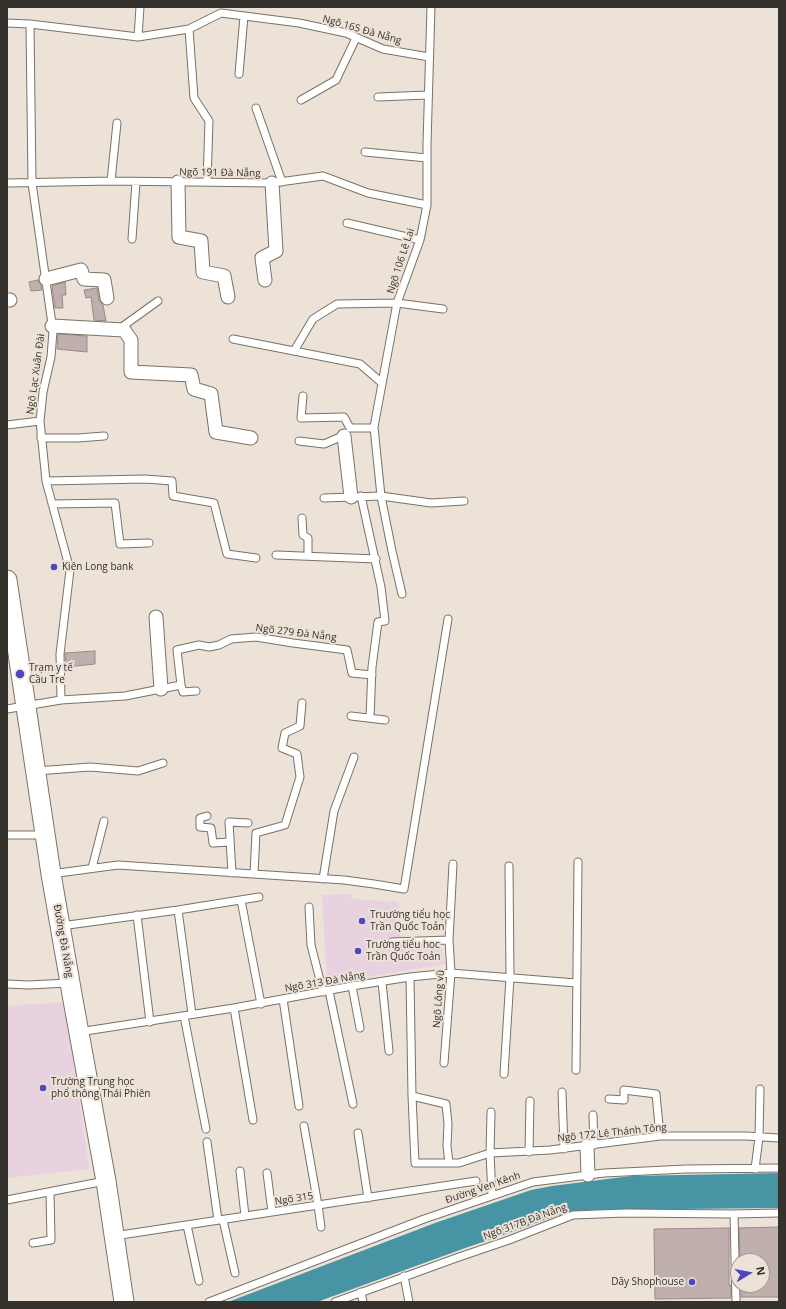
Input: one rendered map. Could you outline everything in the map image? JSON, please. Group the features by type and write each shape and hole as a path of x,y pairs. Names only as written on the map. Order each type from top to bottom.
{"main road":[{"name":"Đường Đà Nẵng","path":"8,587 51,874 106,1181 124,1302"}],"street":[{"path":"178,182 179,237 201,242 203,272 224,276 228,297"},
{"path":"265,280 262,258 276,250 277,183"},
{"path":"46,279 80,270 84,279 104,280 107,298"},
{"path":"52,326 124,330 131,340 131,372 191,375 194,389 211,394 216,432 251,438"},
{"path":"347,432 356,497"},
{"path":"156,617 161,689"},
{"path":"588,1175 590,1145"}],"lane":[{"path":"138,36 140,7"},
{"name":"Ngõ 106 Lê Lai","path":"402,594 381,496 374,428 397,303 420,240 427,204 428,95 431,7"},
{"name":"Ngõ 165 Đà Nẵng","path":"7,23 30,24 138,36 189,29 221,14 299,23 346,34 383,49 429,57"},
{"path":"239,74 244,16"},
{"name":"Ngõ Lạc Xuân Đài","path":"30,24 32,183 52,326 51,357 42,392 40,421 41,438 46,481 70,570 60,654 61,700"},
{"path":"189,29 194,98 209,121 207,182"},
{"path":"302,100 336,80 356,38"},
{"path":"378,97 428,95"},
{"path":"256,108 277,183"},
{"path":"111,181 117,123"},
{"path":"365,152 427,158"},
{"name":"Ngõ 191 Đà Nẵng","path":"7,183 111,181 277,183 323,176 368,193 427,204"},
{"path":"132,239 136,182"},
{"path":"347,223 420,240"},
{"path":"118,330 158,301"},
{"path":"294,351 313,319 337,304 397,303 443,309"},
{"path":"233,339 360,364 382,383"},
{"path":"304,396 301,418 344,417 347,432"},
{"path":"7,425 40,421"},
{"path":"299,441 324,444 347,432 374,428"},
{"path":"41,438 104,436"},
{"path":"46,481 145,478 172,481 173,496 214,503 227,554 256,558"},
{"path":"324,498 381,496 431,503 464,501"},
{"path":"356,497 376,559 385,621 378,622 372,675 370,718"},
{"path":"52,504 115,503 120,544 149,543"},
{"path":"302,518 302,534 308,538 308,556"},
{"path":"276,555 376,559"},
{"path":"51,874 118,865 324,879 374,884 404,889 448,619"},
{"name":"Ngõ 279 Đà Nẵng","path":"181,685 177,650 199,645 209,647 219,645 230,638 256,637 347,650 352,673 372,675"},
{"path":"7,709 61,700 125,696 181,685 183,692 196,691"},
{"path":"254,874 256,833 285,825 300,777 297,754 282,748 285,733 300,726 302,703"},
{"path":"351,716 385,720"},
{"path":"324,879 334,811 354,757"},
{"path":"36,771 90,767 138,771 163,763"},
{"path":"207,816 200,818 200,827 211,828 213,843 230,842"},
{"path":"92,868 104,821"},
{"path":"232,872 229,822 248,823"},
{"path":"7,835 45,835"},
{"path":"576,1070 578,862"},
{"name":"Ngõ Lông vũ","path":"444,1063 451,973 450,940 453,864"},
{"path":"504,1074 510,978 509,866"},
{"path":"60,926 259,897"},
{"path":"241,900 261,1004"},
{"path":"310,907 311,945 326,992 353,1104"},
{"path":"178,910 192,1014"},
{"path":"137,915 150,1022"},
{"path":"392,942 450,940"},
{"name":"Ngõ 313 Đà Nẵng","path":"79,1032 261,1004 352,986 410,977 451,973 576,983"},
{"path":"410,977 412,1096 446,1104 449,1163"},
{"path":"7,984 28,985 70,982"},
{"path":"382,982 389,1051"},
{"path":"352,986 360,1028"},
{"path":"283,999 299,1106"},
{"path":"234,1008 253,1120"},
{"path":"184,1016 206,1129"},
{"path":"755,1169 759,1137 760,1089"},
{"path":"608,1099 624,1100 624,1090 656,1094 660,1136"},
{"path":"562,1092 564,1149"},
{"name":"Ngõ 172 Lê Thánh Tông","path":"412,1096 415,1163 459,1163 490,1153 564,1149 660,1136 746,1136 779,1138"},
{"path":"529,1152 530,1101"},
{"path":"491,1112 490,1153 492,1196"},
{"path":"590,1145 593,1115"},
{"path":"304,1126 321,1227"},
{"path":"358,1133 368,1198"},
{"path":"207,1142 221,1220 235,1273"},
{"name":"Đường Ven Kênh","path":"209,1302 424,1219 534,1182 604,1173 659,1170 779,1168"},
{"path":"240,1171 245,1216"},
{"path":"267,1172 272,1212"},
{"path":"7,1200 106,1181"},
{"name":"Ngõ 315","path":"114,1236 476,1181"},
{"path":"33,1243 51,1240 50,1192"},
{"name":"Ngõ 317B Đà Nẵng","path":"335,1302 404,1276 509,1240 573,1215 625,1213 779,1213"},
{"path":"734,1214 736,1302"},
{"path":"187,1225 199,1281"},
{"path":"404,1276 409,1302"},
{"path":"360,1292 363,1302"}],"shaded area":[{"name":"Truường tiểu học Trần Quốc Toản","path":"351,894 351,899 398,902 402,940 439,939 445,964 327,984 322,895"},
{"name":"Trường Trung học phổ thông Thái Phiên","path":"66,1002 89,1169 7,1178 7,1006"}],"water":[{"path":"779,1173 779,1208 585,1210 558,1215 317,1302 228,1302 435,1223 531,1190 631,1176"}],"building":[{"path":"38,280 42,290 31,291 29,282"},
{"path":"65,282 66,295 62,295 63,308 55,308 52,286"},
{"path":"97,288 99,300 103,305 106,321 94,320 91,297 86,298 84,290"},
{"path":"58,334 87,336 87,352 57,349"},
{"path":"95,651 95,664 66,667 65,653"},
{"path":"779,1227 779,1297 741,1297 741,1293 770,1293 770,1253 740,1253 739,1228"},
{"path":"729,1228 729,1285 731,1298 655,1299 654,1229"}],"place":[{"name":"Kiên Long bank","path":"54,567"},
{"name":"Trạm y tế Cầu Tre","path":"20,674"},
{"name":"Truường tiểu học Trần Quốc Toản","path":"362,921"},
{"name":"Trường tiểu học Trần Quốc Toản","path":"358,951"},
{"name":"Trường Trung học phổ thông Thái Phiên","path":"43,1088"},
{"name":"Dãy Shophouse","path":"692,1282"}]}
